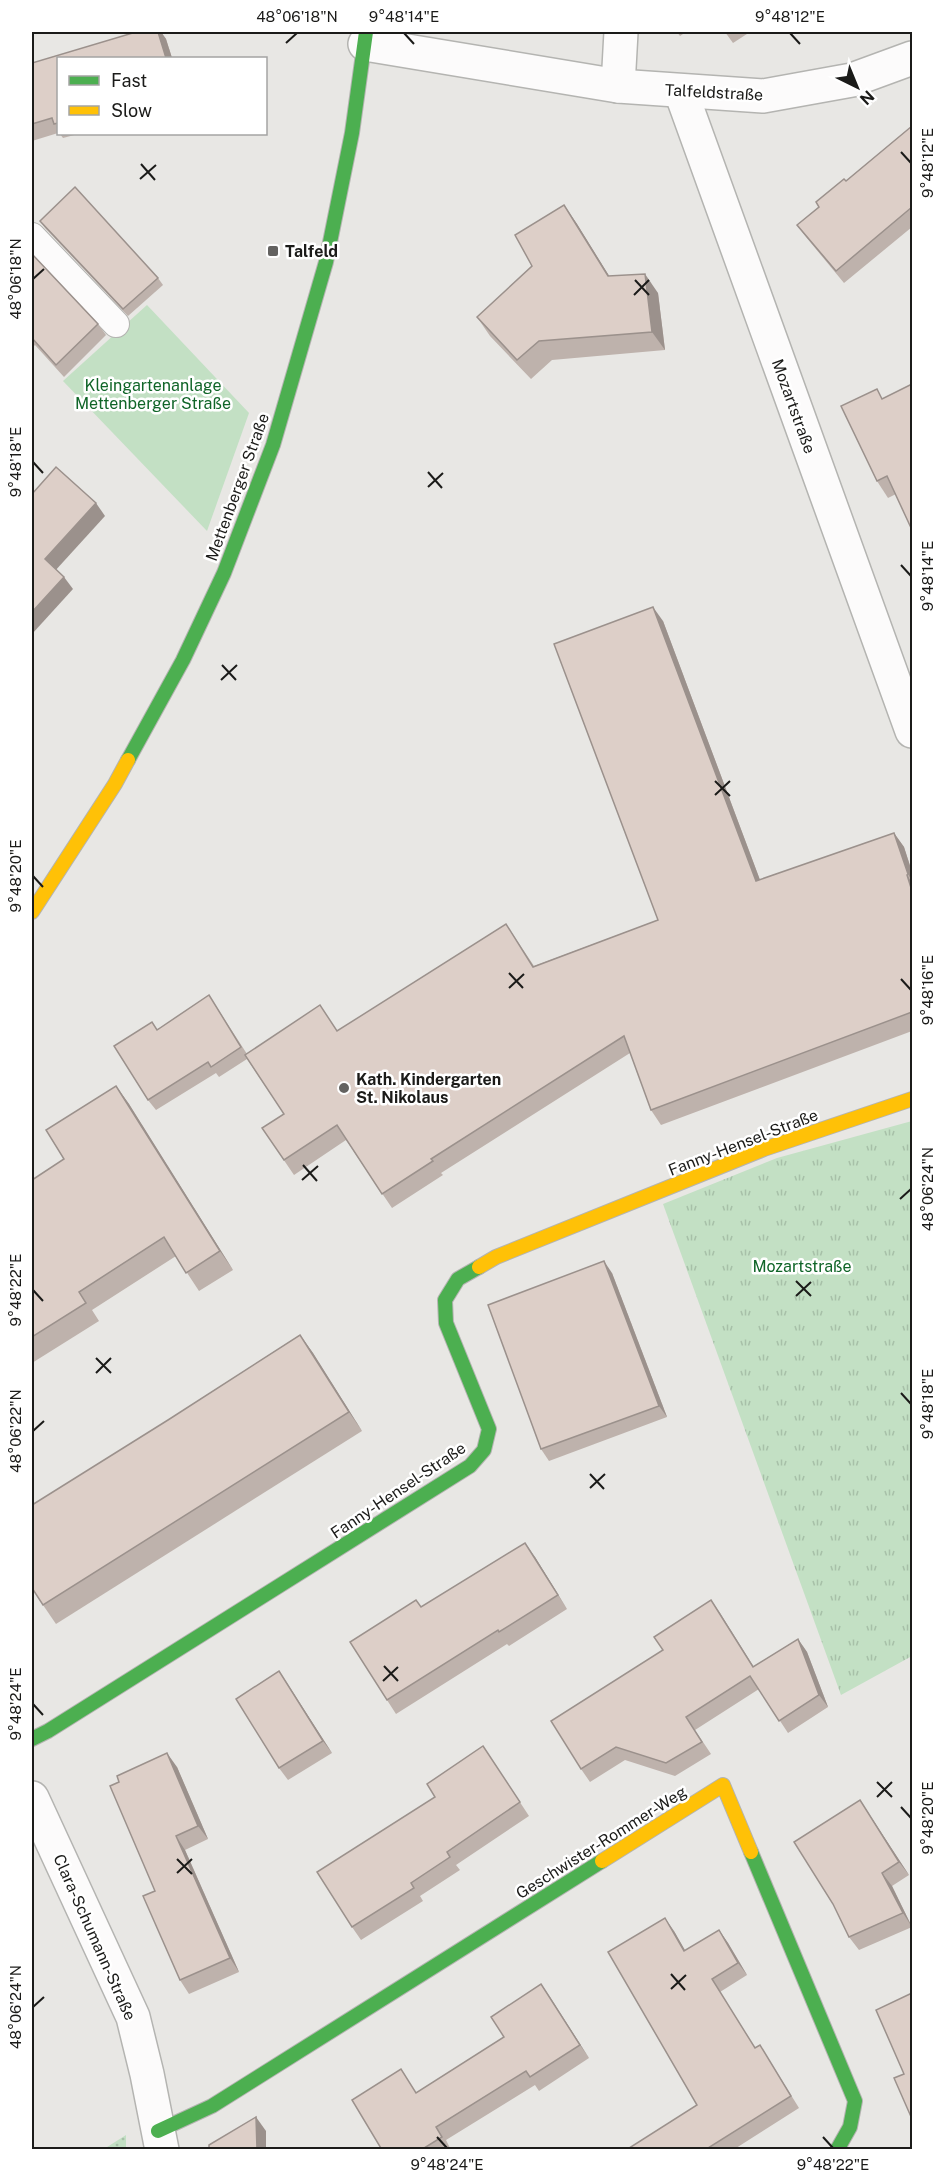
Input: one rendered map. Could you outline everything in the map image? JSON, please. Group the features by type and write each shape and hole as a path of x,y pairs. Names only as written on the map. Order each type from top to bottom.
{"street":[{"path":"618,86 621,32"},
{"name":"Talfeldstraße","path":"366,38 618,86 763,96 852,80 912,58"},
{"name":"Mettenberger Straße","path":"32,912 115,784 183,660 224,573 273,444 326,262 352,133 366,38"},
{"name":"Mozartstraße","path":"681,92 911,723"},
{"name":"Fanny-Hensel-Straße","path":"32,1739 145,1671 470,1466 484,1450 489,1429 446,1323 445,1300 458,1279 496,1257 764,1149 912,1099"},
{"name":"Geschwister-Rommer-Weg","path":"160,2140 723,1785 855,2101 854,2120 847,2139 837,2150"},
{"name":"Clara-Schumann-Straße","path":"32,1798 133,2017 160,2140"}],"lane":[{"path":"32,236 116,324"}],"green space":[{"name":"Kleingartenanlage Mettenberger Straße","path":"147,305 249,413 207,531 63,381"},
{"name":"Mozartstraße","path":"912,1121 912,1656 841,1695 663,1204 777,1158"},
{"path":"126,2135 126,2149 104,2149"}],"building":[{"path":"136,32 158,32 166,57 57,57 57,123 54,124 52,118 32,124 32,63"},
{"path":"912,126 912,207 836,271 797,225 819,207 816,202 844,179 846,181"},
{"path":"75,187 158,278 123,309 40,221"},
{"path":"564,205 608,276 645,274 652,332 539,341 517,360 477,317 532,266 515,235"},
{"path":"32,254 98,324 56,365 32,338"},
{"path":"912,384 912,530 887,476 877,481 841,406 877,389 882,399"},
{"path":"56,467 96,503 45,559 64,577 32,612 32,494"},
{"path":"653,607 756,881 894,833 912,891 912,1012 651,1110 624,1036 431,1159 433,1161 382,1194 337,1125 284,1160 262,1128 284,1114 245,1055 320,1005 337,1031 506,924 533,967 658,920 554,644"},
{"path":"209,995 241,1047 211,1067 208,1062 148,1100 114,1046 152,1022 157,1030"},
{"path":"116,1086 220,1251 186,1273 164,1237 79,1292 86,1303 32,1337 32,1180 64,1159 46,1130"},
{"path":"604,1261 659,1406 541,1449 488,1305"},
{"path":"300,1335 349,1412 43,1605 32,1588 32,1505"},
{"path":"525,1543 558,1595 387,1700 350,1642 416,1600 421,1607"},
{"path":"711,1600 753,1667 798,1639 819,1695 779,1721 750,1676 686,1717 702,1742 666,1763 616,1747 581,1769 551,1721 663,1650 654,1637"},
{"path":"279,1671 323,1741 279,1768 236,1699"},
{"path":"483,1746 520,1802 447,1852 450,1857 411,1883 414,1888 352,1927 317,1872 435,1797 427,1784"},
{"path":"167,1753 198,1826 176,1836 230,1958 180,1980 143,1896 155,1891 110,1786 119,1782 117,1776"},
{"path":"860,1800 899,1862 882,1873 903,1913 849,1937 833,1904 794,1842"},
{"path":"665,1918 684,1951 719,1930 738,1963 712,1979 755,2048 760,2045 791,2096 705,2150 626,2150 697,2105 608,1952"},
{"path":"541,1984 580,2045 530,2077 526,2071 436,2127 442,2137 421,2150 382,2150 352,2100 401,2069 416,2093 504,2037 491,2017"},
{"path":"912,1993 912,2119 894,2078 904,2074 876,2010"},
{"path":"256,2117 257,2150 209,2150 209,2145"}],"traffic: fast":[{"path":"128,760 183,660 224,573 273,445 326,262 352,133 366,32"},
{"path":"32,1739 470,1466 484,1450 489,1429 446,1323 445,1300 458,1279 479,1267"},
{"path":"751,1852 855,2101 850,2127 837,2150"},
{"path":"158,2131 212,2106 602,1861"}],"traffic: slow":[{"path":"32,912 115,784 128,760"},
{"path":"479,1267 496,1257 764,1149 912,1099"},
{"path":"602,1861 723,1785 751,1852"}],"place":[{"name":"Talfeld","path":"273,251"},
{"name":"Kath. Kindergarten St. Nikolaus","path":"344,1088"}]}
